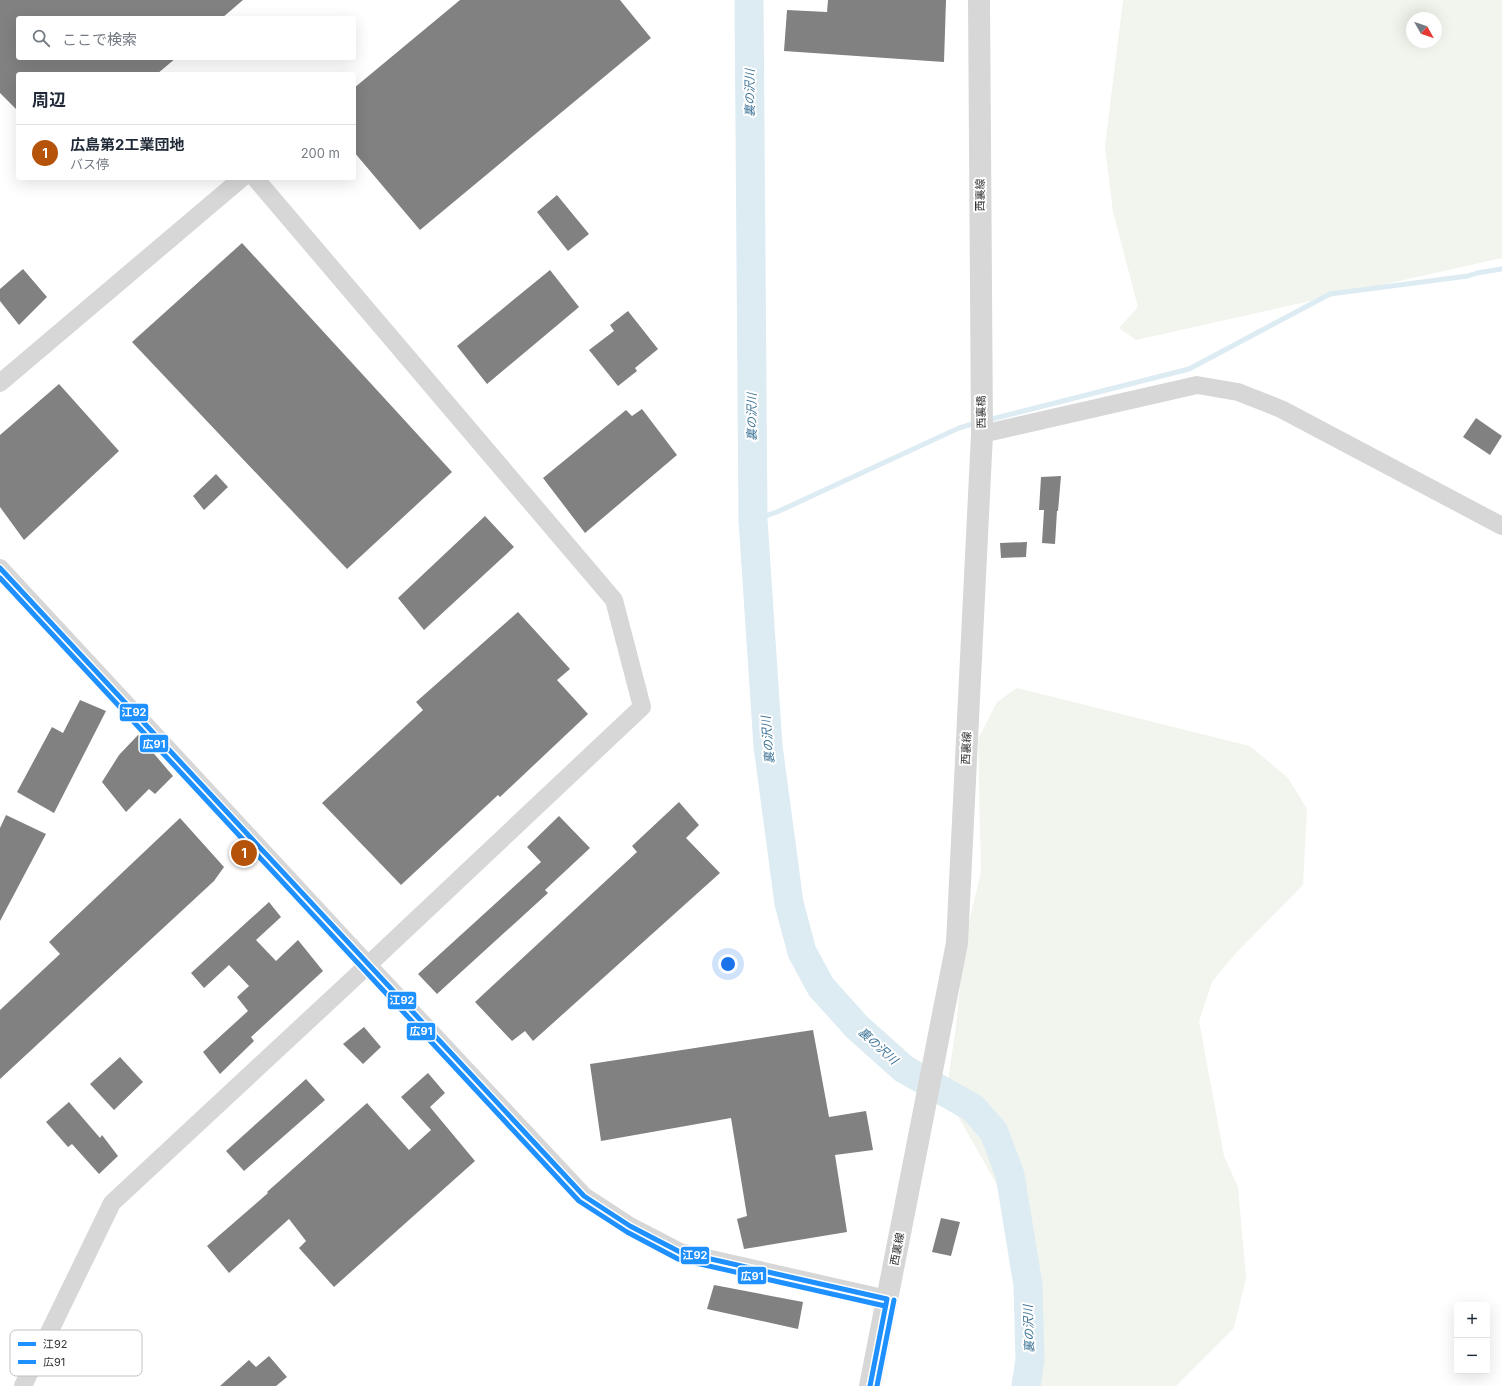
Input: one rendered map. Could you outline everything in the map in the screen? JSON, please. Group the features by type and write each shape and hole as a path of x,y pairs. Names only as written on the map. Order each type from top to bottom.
{"street":[{"name":"西裏線","path":"979,0 981,390"},
{"path":"0,383 240,180"},
{"path":"50,1330 112,1203 642,707 614,600 257,180"},
{"path":"982,434 1197,385 1238,392 1281,409 1502,526"},
{"name":"西裏橋","path":"981,390 982,434"},
{"name":"西裏線","path":"870,1386 957,943 982,434"},
{"path":"0,568 584,1196 630,1226 680,1252 887,1299"},
{"path":"23,1386 28,1376"}],"shaded area":[{"path":"1123,0 1502,0 1502,258 1136,340 1119,328 1138,307 1113,212 1105,146"},
{"path":"1017,688 1250,746 1288,778 1307,809 1303,885 1236,953 1212,982 1199,1021 1224,1156 1238,1187 1246,1278 1234,1328 1176,1386 1023,1386 1025,1287 1001,1192 946,1095 956,1026 965,939 981,872 978,739 997,702"}],"building":[{"path":"0,0 243,0 224,16 16,16 16,60 174,60 159,72 16,72 16,109 0,93"},
{"path":"460,0 620,0 651,38 420,230 356,154 356,86"},
{"path":"828,0 946,0 944,62 784,51 787,10 827,12"},
{"path":"557,195 589,234 568,251 537,212"},
{"path":"242,243 452,472 347,569 132,342"},
{"path":"23,269 47,297 19,325 0,301 0,289"},
{"path":"550,270 579,307 487,384 457,346"},
{"path":"628,311 658,349 635,368 637,371 618,386 589,350 614,331 610,325"},
{"path":"59,384 119,451 24,540 0,507 0,435"},
{"path":"642,409 677,455 585,533 543,478 626,410 632,416"},
{"path":"1476,418 1502,436 1490,455 1463,437"},
{"path":"216,474 228,487 204,510 193,496"},
{"path":"1061,476 1055,544 1042,543 1044,510 1039,510 1041,477"},
{"path":"485,516 514,547 424,630 398,598"},
{"path":"1027,542 1026,557 1001,558 1000,543"},
{"path":"518,612 570,669 557,680 588,714 500,797 498,795 401,885 322,803 423,710 416,702"},
{"path":"80,700 106,711 54,813 17,792 52,727 63,733"},
{"path":"138,735 173,776 155,794 149,789 126,812 102,782 119,755"},
{"path":"679,802 699,825 686,838 720,873 533,1041 525,1031 512,1041 475,1002 637,852 632,846"},
{"path":"6,815 46,834 0,921 0,828"},
{"path":"559,816 590,848 545,890 548,893 437,994 418,974 541,862 527,847"},
{"path":"180,818 224,867 214,881 0,1079 0,1010 60,954 49,942"},
{"path":"269,902 281,917 256,940 276,961 298,940 323,971 251,1037 254,1041 220,1074 203,1052 248,1011 237,997 249,986 229,965 204,988 191,973"},
{"path":"364,1027 381,1047 363,1064 343,1044"},
{"path":"813,1030 829,1117 866,1111 873,1150 835,1155 847,1232 744,1249 737,1219 747,1216 731,1118 601,1141 590,1064"},
{"path":"120,1057 143,1082 114,1110 90,1084"},
{"path":"428,1073 445,1093 430,1107 475,1161 334,1287 299,1248 306,1241 289,1219 229,1273 207,1246 367,1103 409,1150 431,1130 401,1097"},
{"path":"306,1079 325,1100 244,1171 226,1151"},
{"path":"69,1102 100,1138 102,1135 118,1156 99,1174 72,1144 68,1147 46,1122"},
{"path":"941,1218 960,1222 951,1256 932,1252"},
{"path":"714,1285 803,1302 798,1329 707,1309"},
{"path":"269,1356 287,1377 276,1386 220,1386 249,1360 256,1367"}],"waterway":[{"name":"裏の沢川","path":"749,0 753,520 768,746 789,903 802,952 821,987 857,1027 904,1069 973,1108 994,1132 1010,1175 1028,1285 1030,1360 1026,1386"},
{"path":"988,420 1189,369 1330,294 1468,276 1502,269"},
{"path":"753,520 777,512 959,428 976,423"}],"transit line":[{"name":"江92","path":"0,568 584,1196 630,1226 680,1252 887,1299"},
{"name":"広91","path":"0,578 579,1201 627,1232 678,1259 885,1306"},
{"name":"江92","path":"870,1386 887,1299"},
{"name":"広91","path":"877,1386 894,1300"}],"place":[{"name":"広島第2工業団地","path":"244,853"}]}
